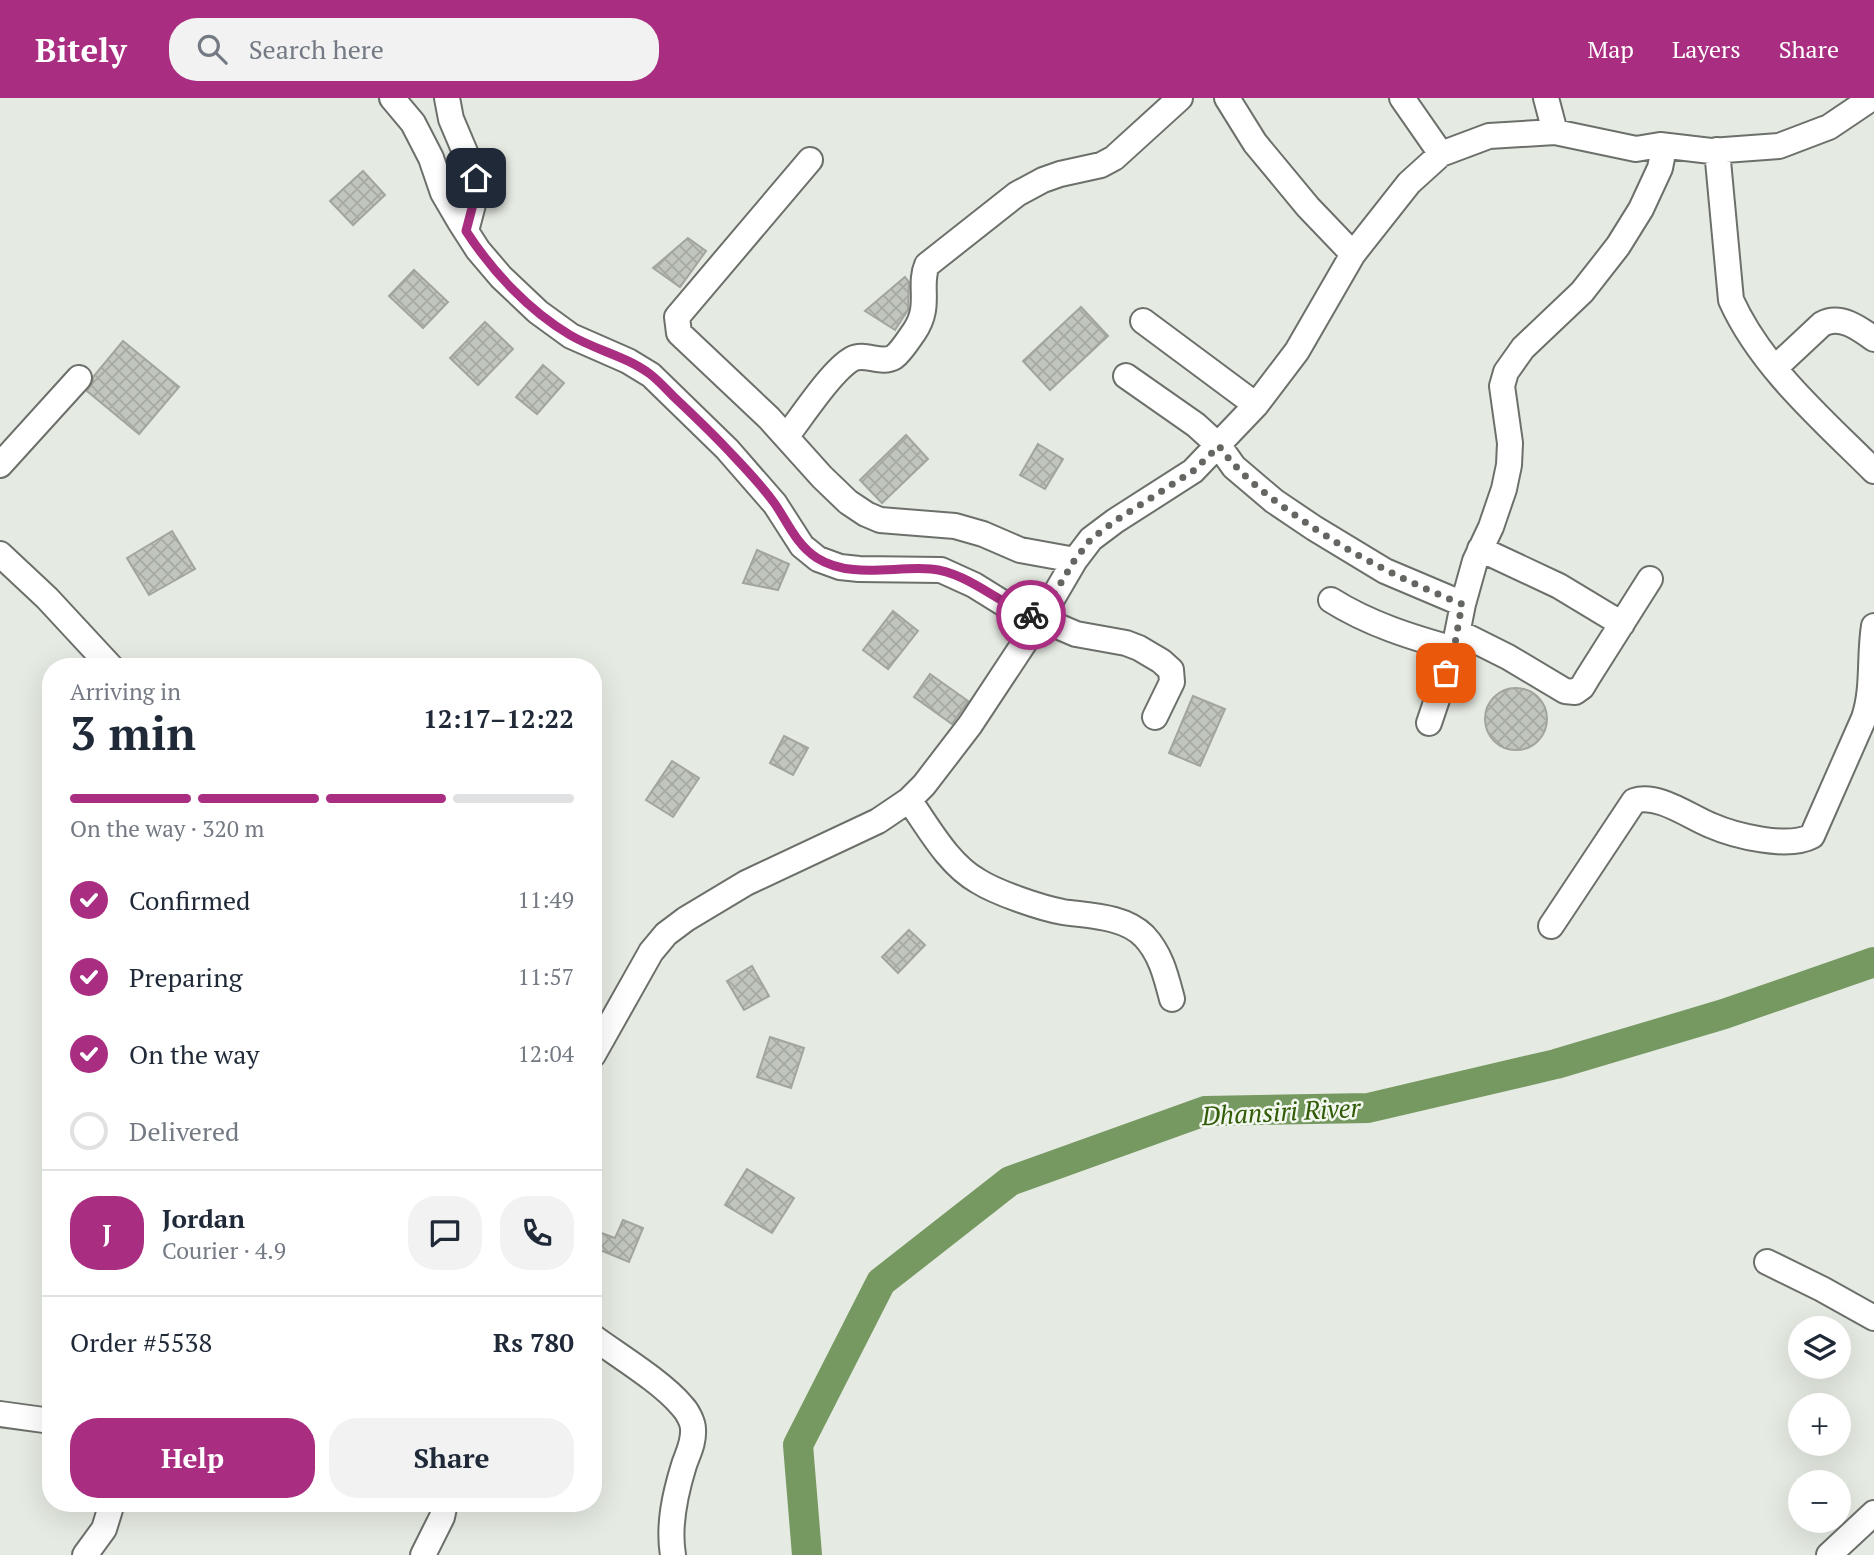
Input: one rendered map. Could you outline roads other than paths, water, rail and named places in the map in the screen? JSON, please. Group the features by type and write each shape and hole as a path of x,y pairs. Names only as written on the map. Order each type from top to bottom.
{"street":[{"path":"392,98 413,123 431,158 443,193 466,231 501,277 538,312 571,336 628,361 651,375 727,449 775,504 802,546 818,559 840,567 859,569 941,570 974,585 1003,603 1042,615 1076,634 1126,643 1161,661 1171,670 1172,682 1155,717"},
{"path":"447,98 451,119 476,178 476,193 466,231"},
{"path":"786,437 851,360 862,356 887,359 894,356 915,331 926,300 923,275 928,265 1017,194 1043,180 1101,165 1114,158 1180,98"},
{"path":"1227,98 1255,143 1308,207 1353,254"},
{"path":"1402,98 1441,154"},
{"path":"1546,98 1555,132"},
{"path":"602,1039 651,952 666,934 685,919 746,883 878,821 909,800 925,785 970,725 1091,539 1193,471 1219,446 1256,405 1297,351 1353,254 1409,183 1441,154 1489,135 1555,132 1636,149 1660,145 1717,150 1779,146 1829,127 1872,98"},
{"path":"1429,723 1456,640 1462,604 1495,514 1509,466 1510,443 1503,386 1506,372 1523,348 1582,292 1631,229 1660,168 1660,145"},
{"path":"1717,150 1731,300 1741,321 1776,367 1874,471"},
{"path":"810,160 677,317 680,333 769,418 822,477 848,502 866,514 880,520 955,526 1071,567"},
{"path":"1776,367 1829,320 1847,322 1874,339"},
{"path":"1143,321 1256,405"},
{"path":"1126,376 1196,425 1219,446 1234,467 1274,501 1345,549 1385,571 1462,604"},
{"path":"0,465 79,378"},
{"path":"1480,549 1559,586 1622,624"},
{"path":"0,554 47,598 103,658"},
{"path":"1331,600 1352,614 1410,637 1456,640 1508,657 1565,691 1574,692 1582,687 1650,579"},
{"path":"1551,926 1634,801 1643,798 1654,800 1715,827 1748,836 1801,842 1812,836 1870,699 1870,657 1874,626"},
{"path":"909,800 947,853 963,871 979,882 1061,912 1108,919 1128,926 1142,935 1156,951 1163,965 1172,999"},
{"path":"1766,1262 1874,1318"},
{"path":"602,1344 671,1395 684,1407 694,1426 693,1442 673,1509 670,1538 673,1555"},
{"path":"0,1414 42,1420"},
{"path":"85,1555 104,1529 109,1512"},
{"path":"423,1555 443,1512"},
{"path":"1829,1555 1873,1516"}],"waterway":[{"name":"Dhansiri River","path":"807,1555 798,1445 881,1282 1010,1181 1205,1111 1368,1108 1556,1064 1724,1014 1874,962"}]}
